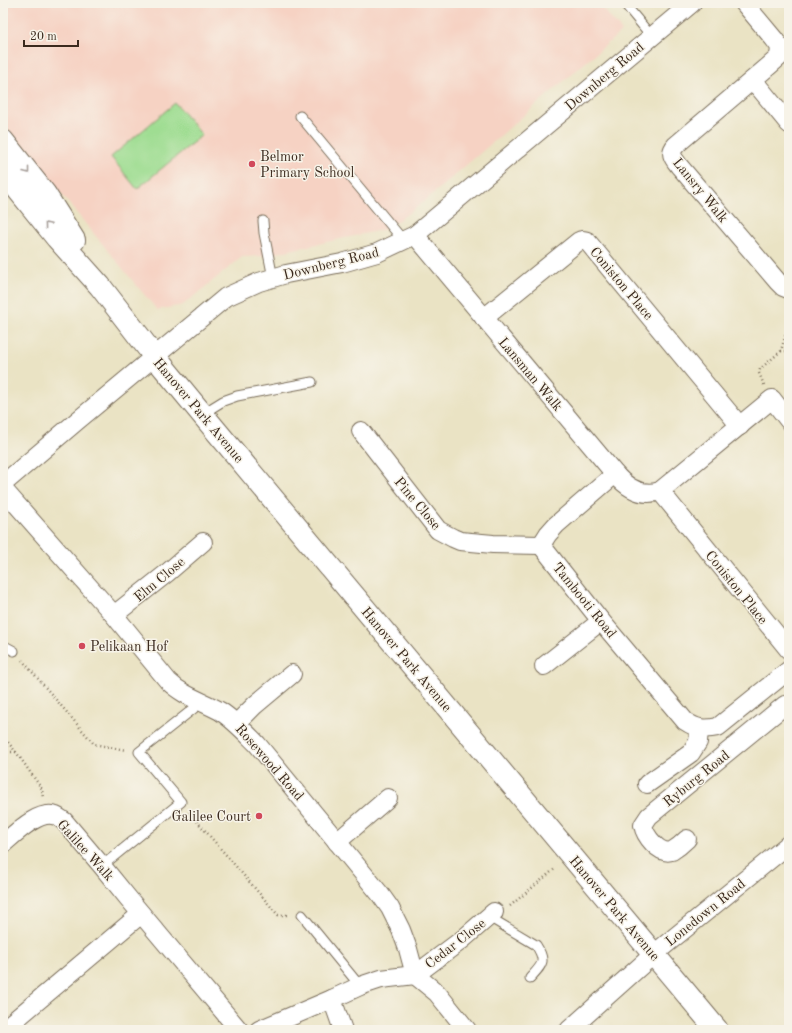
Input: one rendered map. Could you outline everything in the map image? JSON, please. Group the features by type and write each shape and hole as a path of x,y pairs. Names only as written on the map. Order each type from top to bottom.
{"street":[{"name":"Downberg Road","path":"3,484 77,420 226,297 260,282 286,274 377,253 409,238 692,3"},
{"path":"744,3 780,47 779,57 753,80 789,124"},
{"name":"Lansry Walk","path":"753,80 676,145 672,149 672,155 680,167 778,282 783,287 788,288"},
{"name":"Hanover Park Avenue","path":"3,141 45,194 68,229 100,286"},
{"name":"Hanover Park Avenue","path":"3,171 57,238 100,286 155,357 202,414 717,1030"},
{"name":"Lansman Walk","path":"409,238 484,318 615,474 626,485 641,492 648,494 660,491"},
{"name":"Coniston Place","path":"484,318 579,241 587,241 740,426"},
{"path":"660,491 772,399 789,421"},
{"name":"Pine Close","path":"361,431 438,530 460,541 493,544 541,545"},
{"path":"541,545 556,525 615,474"},
{"name":"Rosewood Road","path":"3,489 114,615 172,685 184,694 220,711 237,724 257,744 390,908 401,930 415,975"},
{"name":"Coniston Place","path":"660,491 789,650"},
{"name":"Elm Close","path":"114,615 203,542"},
{"name":"Tambooti Road","path":"541,545 601,621 685,721 699,729"},
{"path":"544,666 601,621"},
{"name":"Ryburg Road","path":"699,729 718,727 789,670"},
{"path":"237,724 255,705 292,674"},
{"name":"Ryburg Road","path":"687,839 674,850 663,851 658,848 646,834 643,825 649,816 785,705"},
{"path":"735,713 752,733"},
{"path":"647,784 691,753 698,742 699,729"},
{"path":"337,842 388,798"},
{"name":"Galilee Walk","path":"3,844 35,819 45,815 56,816 64,821 240,1030"},
{"name":"Lonedown Road","path":"569,1030 654,954 789,844"},
{"name":"Cedar Close","path":"415,975 497,912"},
{"path":"3,1030 141,914"},
{"path":"266,1029 360,986 381,979 415,975 437,993 467,1030"},
{"path":"332,999 343,1030"}],"lane":[{"path":"624,3 652,37"},
{"path":"300,116 409,238"},
{"path":"263,221 273,278"},
{"path":"202,414 223,401 237,396 312,382"},
{"path":"3,645 14,651"},
{"path":"102,866 181,802 140,752 202,702"},
{"path":"497,912 536,945 540,951 542,965 530,978"},
{"path":"302,915 360,986"}],"path":[{"path":"760,369 781,351 789,322"},
{"path":"781,351 789,351"},
{"path":"14,651 94,744 140,752"},
{"path":"3,736 42,789 45,815"},
{"path":"3,752 16,752"},
{"path":"181,802 278,915 302,915"},
{"path":"497,912 556,868"}],"shaded area":[{"name":"Belmor Primary School","path":"3,3 598,3 622,31 421,204 386,229 263,256 242,257 183,305 157,310 3,124"}],"green space":[{"path":"175,103 202,135 137,189 111,157"}],"place":[{"name":"Belmor Primary School","path":"252,164"},
{"name":"Pelikaan Hof","path":"82,646"},
{"name":"Galilee Court","path":"259,816"}]}
